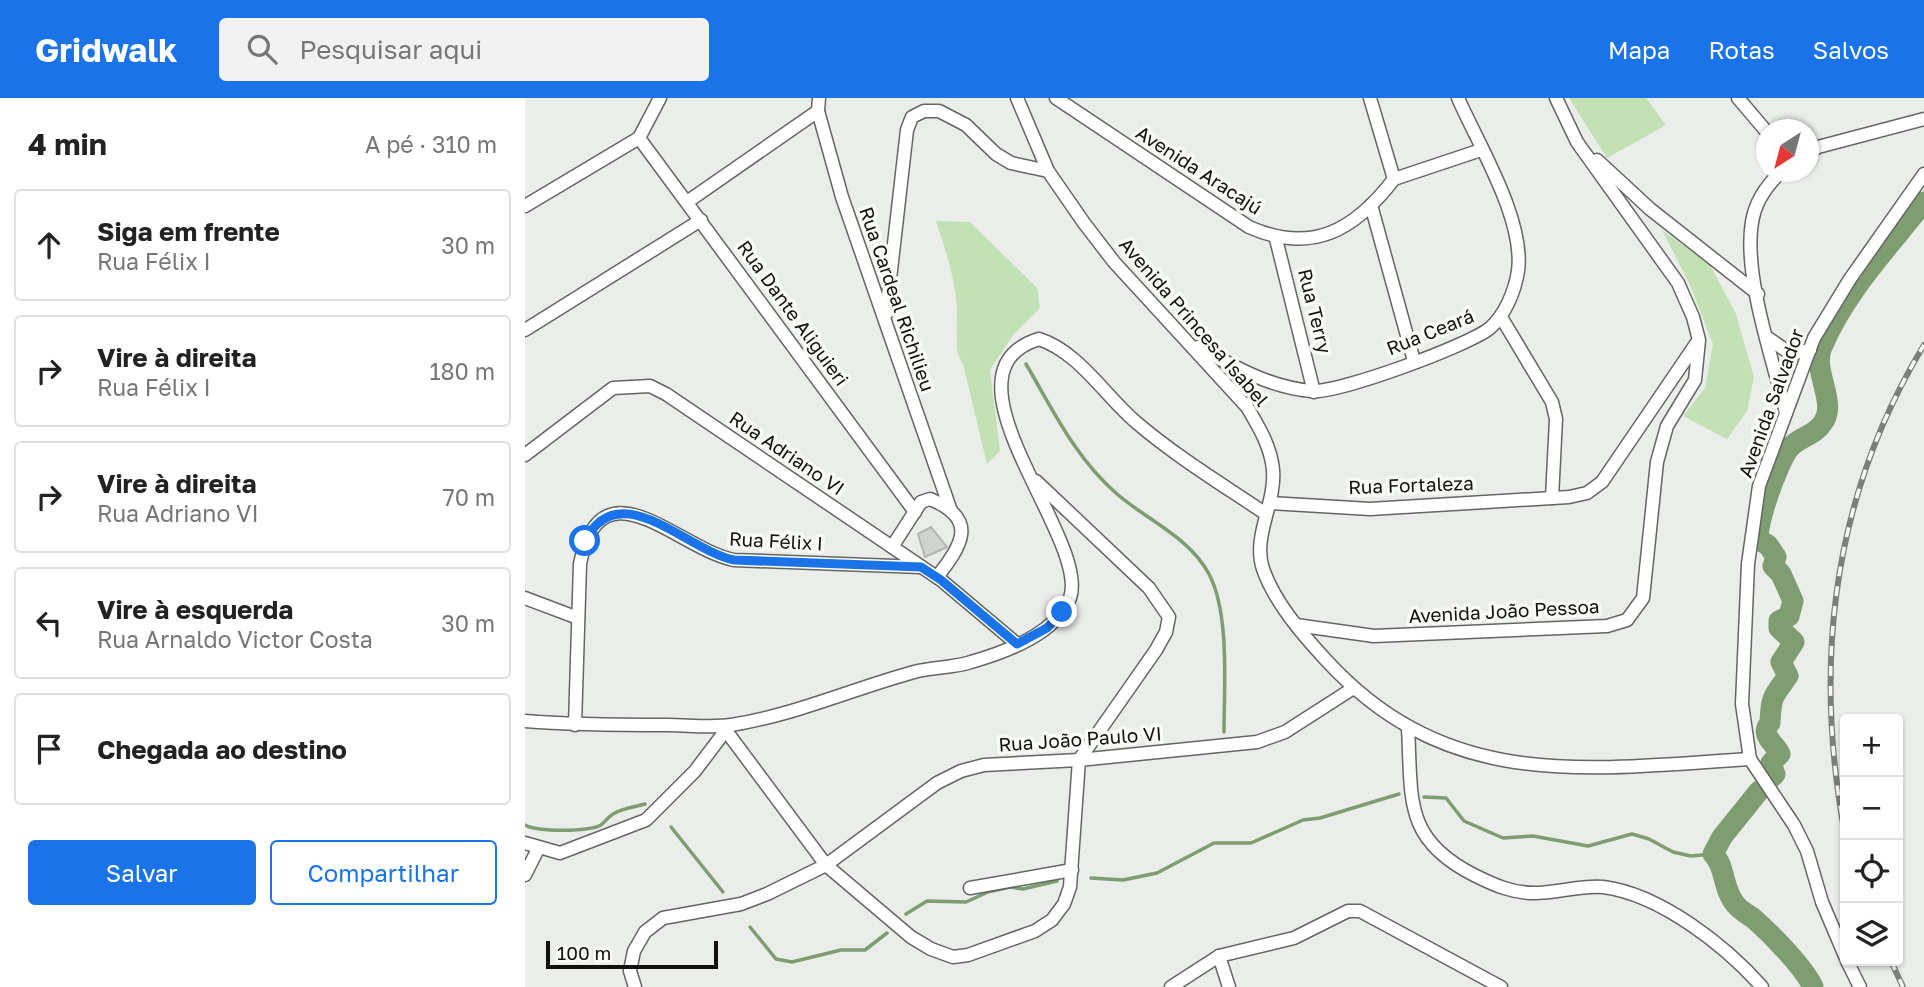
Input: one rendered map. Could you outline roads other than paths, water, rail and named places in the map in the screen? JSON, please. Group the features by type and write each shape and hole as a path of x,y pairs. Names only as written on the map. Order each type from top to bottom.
{"street":[{"path":"525,206 639,138 660,98"},
{"name":"Avenida Princesa Isabel","path":"1017,98 1048,172 1114,262 1247,407 1260,430 1273,471 1261,544 1262,565 1270,586 1296,625 1352,689 1408,728 1484,758 1521,765 1599,768 1750,759"},
{"name":"Avenida Aracajú","path":"1056,98 1224,212 1276,239"},
{"path":"1370,98 1394,179"},
{"name":"Rua Ceará","path":"1189,342 1248,374 1279,386 1314,392 1334,389 1471,340 1501,317 1518,274 1519,249 1515,222 1458,98"},
{"path":"1556,98 1577,142 1678,283 1693,317 1699,340"},
{"path":"1738,98 1756,119"},
{"path":"687,202 818,104"},
{"name":"Rua Cardeal Richilieu","path":"818,104 842,197 951,511"},
{"path":"885,318 902,156 912,117 923,111 951,116 1011,163 1048,172"},
{"path":"1819,146 1924,118"},
{"name":"Rua Dante Aliguieri","path":"639,138 915,512"},
{"path":"1577,142 1650,209 1758,295"},
{"path":"1276,239 1299,240 1350,225 1394,179 1481,150"},
{"name":"Avenida Salvador","path":"1750,759 1742,704 1748,564 1759,486 1821,324 1924,174"},
{"path":"1773,182 1760,199 1752,220 1749,248 1786,413"},
{"path":"1371,205 1414,361"},
{"path":"525,330 701,220"},
{"name":"Rua Terry","path":"1276,239 1314,392"},
{"path":"1501,317 1552,402 1556,419 1552,498"},
{"path":"1768,338 1791,354 1810,350"},
{"path":"525,721 728,729 811,707 915,672 971,663 1047,628 1062,612 1070,596 1069,566 1030,475 1017,452 1007,421 1003,376 1011,357 1023,344 1039,339 1066,353 1137,423 1174,452 1268,508"},
{"name":"Rua Fortaleza","path":"1268,508 1370,509 1552,498 1587,493 1602,482 1699,340"},
{"name":"Avenida João Pessoa","path":"1296,625 1374,636 1607,626 1627,620 1643,598 1661,445 1667,426 1695,380 1699,340"},
{"name":"Rua Adriano VI","path":"525,455 613,388 650,386 666,394 937,577 1017,644"},
{"path":"728,729 826,865 911,937 931,950 953,957 968,955 1035,931 1052,920 1064,904 1072,870 1079,760 1156,650 1166,632 1168,617 1149,588 1030,475"},
{"path":"892,547 922,502 930,499 951,511 960,520 962,533 959,549 937,577"},
{"name":"Rua Félix I","path":"575,725 578,618 585,541 593,525 605,516 622,513 651,520 715,556 734,560 921,567"},
{"path":"525,598 578,618"},
{"name":"Rua João Paulo VI","path":"635,987 630,971 633,951 645,932 663,918 741,904 768,894 826,865 937,783 961,771 985,765 1079,760 1257,742 1285,732 1352,689"},
{"path":"1408,728 1413,811 1421,832 1436,851 1456,866 1495,886 1517,892 1601,887 1628,892 1699,930 1740,962 1762,987"},
{"path":"525,843 538,849 560,853 646,820 695,771 728,729"},
{"path":"1750,759 1794,825 1807,851 1822,902 1840,945"},
{"path":"525,875 538,849"},
{"path":"970,888 1072,870"},
{"path":"1171,987 1219,956 1294,938 1348,911 1360,911 1500,987"},
{"path":"1219,956 1229,987"},
{"path":"1850,966 1860,987"}],"waterway":[{"path":"1772,777 1775,774 1771,763 1780,754 1766,731 1774,697 1788,676 1781,662 1794,642 1779,628 1779,621 1789,616 1793,601 1781,574 1773,566 1776,557 1768,545 1759,540 1760,522 1774,480 1788,450 1819,428 1826,416 1828,406 1820,356 1832,327 1868,271 1924,202"},
{"path":"1026,364 1077,450 1102,480 1179,539 1201,561 1209,574 1216,590 1223,630 1224,732"},
{"path":"1759,791 1722,837 1713,854 1736,905 1760,924 1786,951 1813,987"},
{"path":"1091,878 1123,880 1157,873 1214,843 1251,843 1303,820 1320,818 1399,794"},
{"path":"1424,797 1446,798 1464,821 1503,838 1533,836 1588,846 1632,834 1649,839 1673,852 1691,856 1713,854"},
{"path":"525,825 551,830 585,829 601,825 620,810 645,804"},
{"path":"671,827 723,892"},
{"path":"906,914 927,901 966,902 988,892 1010,887 1023,889 1057,881"},
{"path":"750,927 776,959 792,962 841,950 865,950 887,933"}],"railway":[{"path":"1840,803 1831,707 1832,644 1838,582 1850,521 1868,462 1893,403 1924,345"},
{"path":"1893,966 1903,987"}]}
